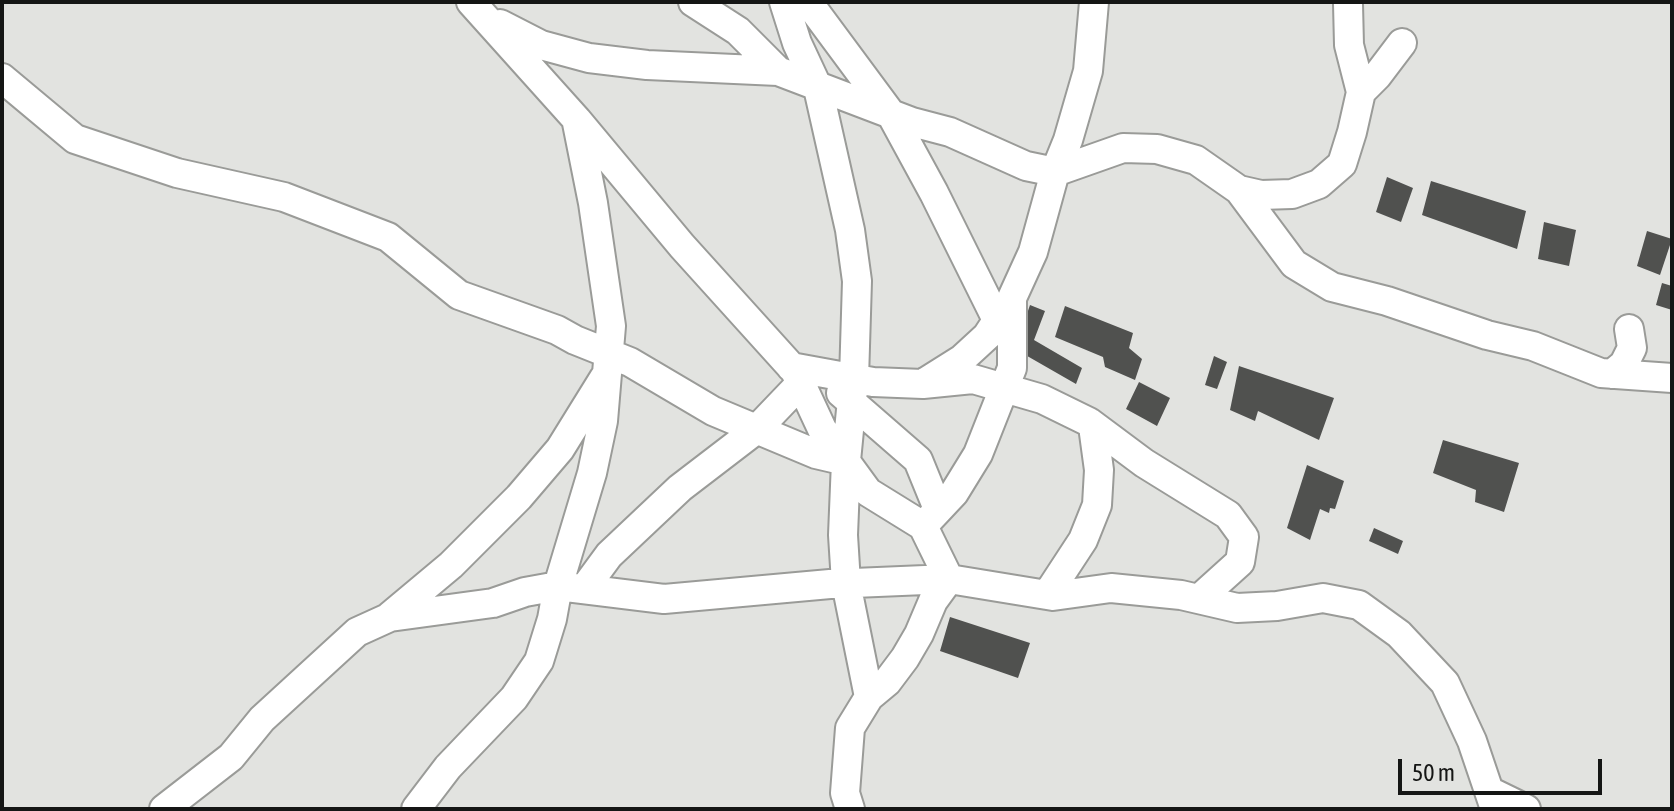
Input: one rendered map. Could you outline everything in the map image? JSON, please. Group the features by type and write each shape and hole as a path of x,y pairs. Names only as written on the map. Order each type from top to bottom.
{"street":[{"path":"693,2 738,31 778,71"},
{"path":"784,2 797,43 830,92"},
{"path":"795,2 830,92 857,281 843,535 846,583 869,697"},
{"path":"808,2 891,114 934,193 1005,309 1012,368 978,454 954,493 931,518"},
{"path":"923,384 962,359 987,336 1005,309 1033,252 1088,71 1094,2"},
{"path":"1239,190 1261,195 1292,194 1319,184 1342,164 1361,92 1349,45 1348,4"},
{"path":"479,10 541,45 589,58 647,65 778,71 891,114 950,132 1026,166 1055,172 1123,148 1157,149 1196,160 1239,190 1294,264 1332,287 1387,301 1487,335 1533,346 1591,370 1672,378"},
{"path":"479,10 796,375 822,429 868,492 931,518"},
{"path":"1361,92 1402,43"},
{"path":"2,78 75,139 177,173 284,197 388,237 459,295 557,330 610,362 630,362 713,411 816,454 846,461"},
{"path":"571,587 603,421 611,326 577,120"},
{"path":"1612,374 1624,364 1632,348 1629,329"},
{"path":"164,809 231,757 262,719 357,632 390,617 451,565 519,497 560,449 610,362"},
{"path":"796,375 853,391 973,379 1042,399 1093,426 1144,463 1228,515 1244,537 1240,562 1199,599"},
{"path":"416,809 448,767 514,698 539,661 552,619 571,587 680,488 757,429 796,375"},
{"path":"853,391 918,460 949,579"},
{"path":"1047,595 1083,540 1097,505 1099,470 1093,426"},
{"path":"390,617 493,603 525,592 571,587 664,599 846,583 949,579 1047,595 1111,588 1199,599 1237,608 1277,606 1323,598 1359,605 1399,634 1445,683 1472,741 1487,799 1526,809"},
{"path":"848,805 850,728 869,697 887,682 905,658 933,601 949,579"}],"building":[{"path":"1387,177 1413,188 1401,222 1376,212"},
{"path":"1431,181 1526,211 1517,249 1422,215"},
{"path":"1544,222 1576,230 1569,266 1538,259"},
{"path":"1647,231 1672,239 1660,275 1637,266"},
{"path":"1662,283 1672,286 1672,310 1656,305"},
{"path":"1030,305 1045,311 1034,340 1082,368 1076,384 1015,349"},
{"path":"1065,306 1133,333 1129,348 1142,359 1135,380 1105,367 1103,357 1055,337"},
{"path":"1214,356 1227,362 1217,389 1205,385"},
{"path":"1239,366 1334,398 1319,440 1258,411 1255,421 1230,410"},
{"path":"1139,382 1170,398 1157,426 1126,409"},
{"path":"1443,440 1519,463 1504,512 1475,502 1476,490 1433,473"},
{"path":"1307,465 1344,481 1335,509 1330,508 1329,513 1320,509 1310,540 1287,528"},
{"path":"1374,528 1403,541 1398,554 1369,541"},
{"path":"950,617 1030,643 1018,678 940,651"}]}
